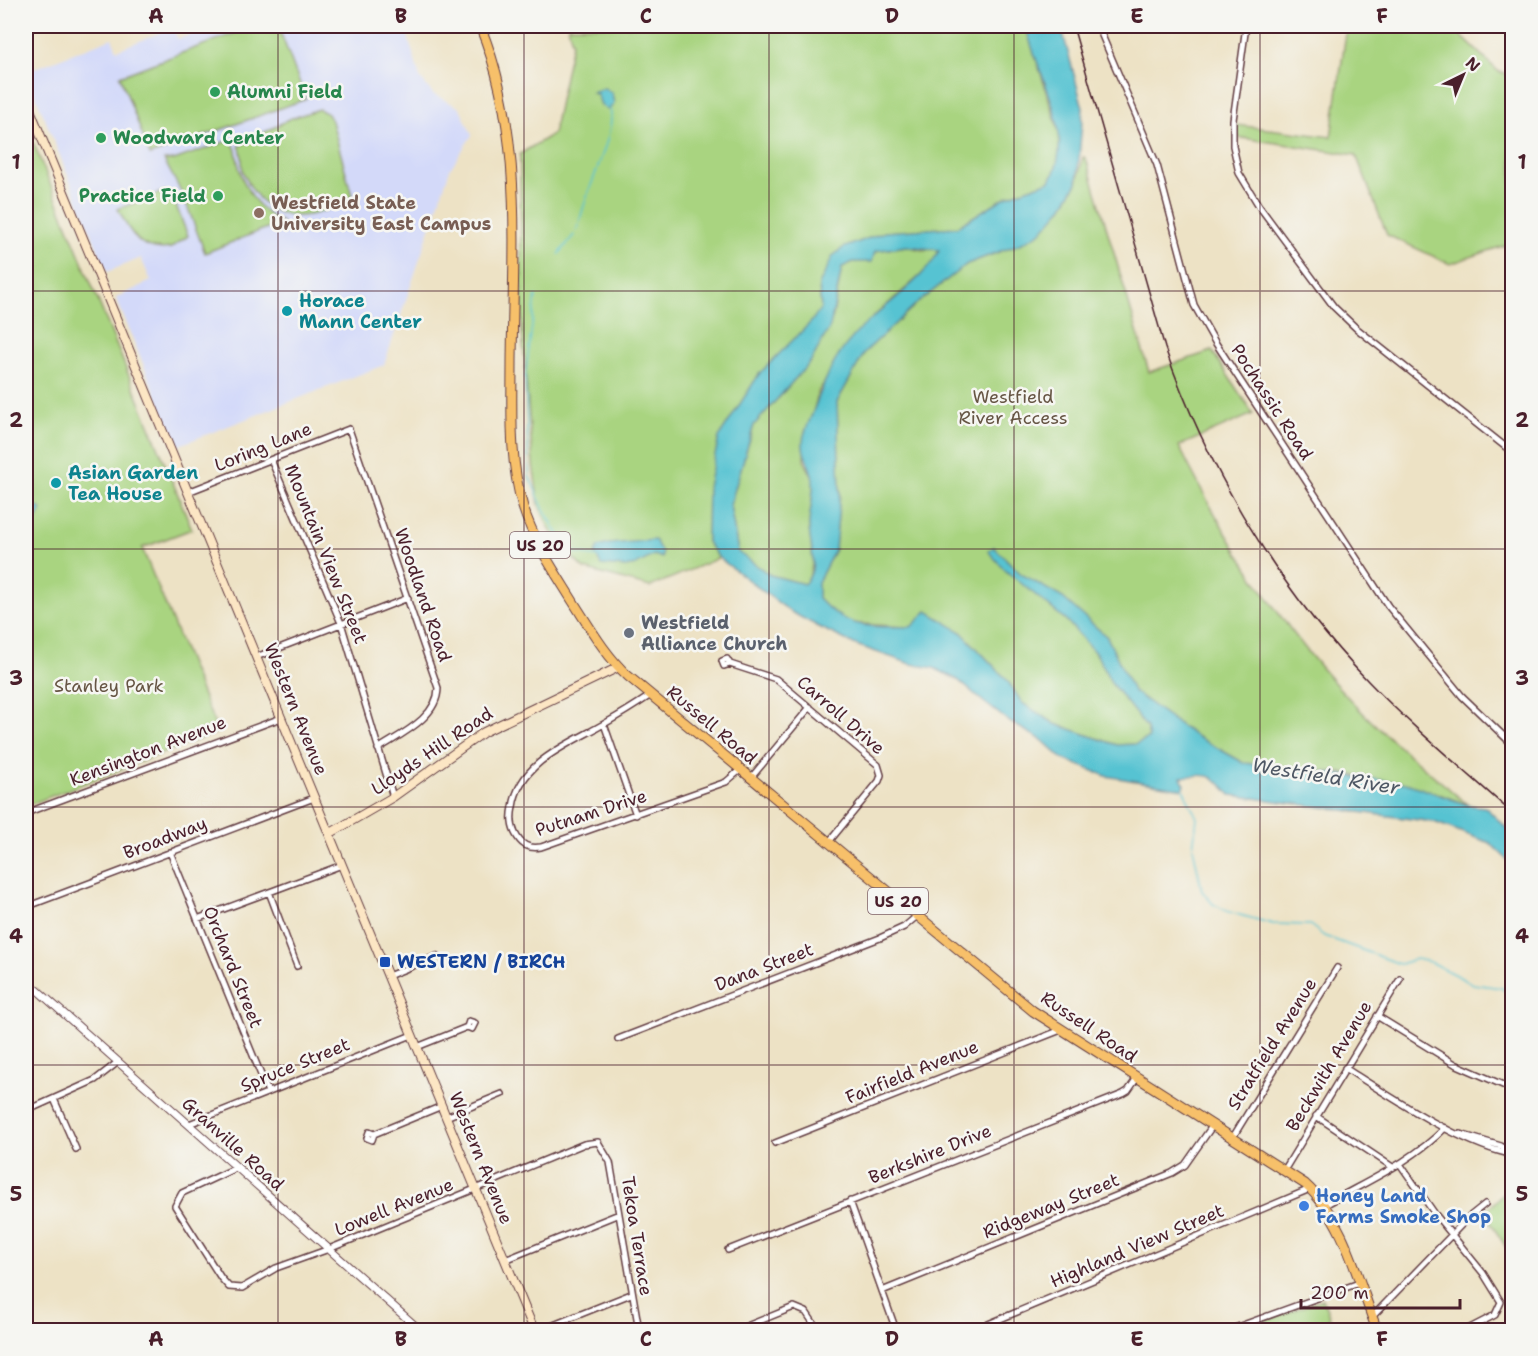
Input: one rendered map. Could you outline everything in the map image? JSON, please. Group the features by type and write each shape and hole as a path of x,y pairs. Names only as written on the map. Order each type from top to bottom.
{"main road":[{"name":"Russell Road","path":"480,26 498,75 510,145 513,245 512,436 520,493 528,522 543,552 590,628 619,667 651,695 1024,1004 1061,1030 1285,1169 1311,1189 1325,1205"},
{"name":"Western Avenue","path":"26,100 534,1330"},
{"name":"Lloyds Hill Road","path":"329,834 393,797 484,732 619,667"},
{"name":"US 20","path":"1325,1205 1336,1224 1377,1330"}],"street":[{"path":"26,30 37,26"},
{"name":"Pochassic Road","path":"1098,26 1157,165 1194,304 1215,342 1388,606 1462,696 1512,744"},
{"path":"1246,26 1233,120 1233,146 1239,173 1259,206 1336,309 1358,330 1512,452"},
{"name":"Loring Lane","path":"188,492 349,429"},
{"name":"Woodland Road","path":"349,429 436,678 438,693 424,718 378,749"},
{"name":"Mountain View Street","path":"271,460 341,623 393,797"},
{"path":"256,657 408,598"},
{"name":"Carroll Drive","path":"730,664 772,677 872,757 880,771 876,784 828,843"},
{"name":"Putnam Drive","path":"651,695 565,746 530,770 515,796 512,826 522,843 534,848 636,814 726,782 740,770"},
{"path":"750,779 810,707"},
{"name":"Kensington Avenue","path":"26,813 281,717"},
{"path":"604,724 636,814"},
{"name":"Broadway","path":"26,907 314,798"},
{"name":"Orchard Street","path":"170,852 268,1092"},
{"path":"197,919 342,865"},
{"path":"269,892 297,966"},
{"name":"Dana Street","path":"618,1039 880,938 899,930 917,916"},
{"path":"388,976 437,956"},
{"name":"Stratfield Avenue","path":"1233,1137 1337,968"},
{"name":"Beckwith Avenue","path":"1285,1169 1400,978"},
{"name":"Granville Road","path":"26,980 420,1330"},
{"path":"1377,1016 1455,1064 1512,1089"},
{"path":"417,1047 467,1027"},
{"name":"Fairfield Avenue","path":"775,1143 1061,1030"},
{"name":"Spruce Street","path":"189,1124 412,1035"},
{"path":"26,1111 100,1077 118,1062"},
{"path":"1345,1068 1445,1128 1496,1151 1506,1153 1508,1151 1501,1146 1460,1134"},
{"name":"Berkshire Drive","path":"728,1250 1123,1094 1137,1078"},
{"path":"446,1117 502,1094"},
{"path":"54,1099 76,1149"},
{"path":"374,1134 441,1106"},
{"path":"1316,1116 1392,1166"},
{"name":"Ridgeway Street","path":"882,1292 1172,1173 1185,1165 1214,1125"},
{"path":"1325,1205 1392,1166 1400,1164 1431,1142 1445,1128"},
{"name":"Lowell Avenue","path":"238,1167 185,1191 176,1202 178,1213 229,1287 237,1289 247,1286 267,1272 589,1143 596,1142 603,1147"},
{"name":"Tekoa Terrace","path":"603,1147 610,1162 639,1330"},
{"path":"1400,1164 1435,1214 1483,1273 1501,1302 1495,1315 1466,1330"},
{"name":"Highland View Street","path":"975,1330 1311,1189"},
{"path":"850,1201 896,1330"},
{"path":"1372,1317 1470,1216 1485,1204"},
{"path":"505,1260 618,1214"},
{"path":"1229,1330 1359,1283"},
{"path":"541,1330 631,1294"},
{"path":"737,1330 794,1307 806,1312 818,1330"}],"shaded area":[{"name":"Westfield State University East Campus","path":"218,26 407,26 406,30 420,78 433,94 460,108 472,135 450,169 384,365 177,446 116,298 151,281 141,258 107,272 26,72 112,38 117,50 172,28 178,39"}],"green space":[{"name":"Alumni Field","path":"254,26 278,26 306,99 150,155 120,76"},
{"path":"568,26 1026,26 1060,135 1058,164 1050,181 1007,196 957,227 885,232 843,248 819,285 821,308 708,487 707,542 719,558 650,587 584,569 559,544 539,505 533,465 522,330 520,154 553,134 572,43"},
{"path":"1347,26 1451,26 1498,71 1512,76 1512,243 1450,264 1387,235 1356,155 1236,137 1237,125 1331,137"},
{"path":"319,109 328,114 332,121 352,196 336,206 305,215 290,215 277,211 253,191 243,171 239,146 289,119"},
{"name":"Stanley Park","path":"26,125 192,529 142,548 218,732 26,806"},
{"name":"Practice Field","path":"230,140 236,149 241,175 249,192 260,207 282,222 205,253 183,195 164,160 174,160"},
{"name":"Westfield River Access","path":"1083,157 1086,158 1149,372 1212,351 1253,414 1179,446 1217,518 1285,622 1337,685 1390,738 1468,805 1434,792 1350,774 1244,763 1194,735 1133,691 1107,637 1063,598 1021,574 994,547 1031,591 1067,621 1097,655 1112,684 1147,728 1149,738 1136,744 1117,745 1055,724 1022,703 1007,680 960,631 849,623 829,610 818,598 818,582 835,549 840,492 837,402 865,352 915,305 967,264 1022,243 1061,209 1077,183"},
{"path":"165,191 172,195 188,236 171,248 151,248 132,234 118,209"},
{"path":"906,246 922,250 939,249 936,259 921,275 873,317 819,390 811,421 805,431 804,460 814,480 809,526 813,560 809,579 804,584 770,575 738,552 730,505 754,425 811,361 833,316 842,267 853,262 872,261 875,251"},
{"path":"1505,1192 1512,1200 1512,1227 1509,1231 1512,1236 1512,1256 1484,1213"},
{"path":"1323,1299 1334,1330 1240,1330"}],"water":[{"name":"Westfield River","path":"1026,26 1061,26 1083,108 1077,183 1061,209 1040,233 1022,243 967,264 915,305 865,352 837,402 840,492 835,549 818,582 818,598 839,616 871,626 911,627 927,611 960,631 1007,680 1022,703 1055,724 1117,745 1136,744 1149,738 1147,728 1112,684 1097,655 1067,621 1005,570 988,551 994,547 1021,574 1063,598 1107,637 1133,691 1194,735 1244,763 1406,783 1468,805 1485,807 1512,833 1512,864 1490,843 1434,822 1231,795 1214,779 1204,775 1181,777 1185,785 1183,789 1106,776 1063,759 1042,740 1010,722 958,680 934,668 911,664 856,645 791,612 719,558 707,542 708,487 719,437 759,374 811,322 821,308 819,285 833,256 843,248 885,232 957,227 1007,196 1050,181 1057,162 1059,143 1057,123","holes":["906,246 939,250 913,283 862,327 844,348 830,370 803,437 804,451 813,482 809,523 813,555 812,571 804,584 770,575 738,552 730,505 754,425 811,361 830,327 842,267 853,262 872,262 875,251"]},
{"path":"604,88 612,93 614,104 608,110 601,105 597,94 592,93"},
{"path":"35,505 42,510 37,519 26,528 26,522 32,518 29,513 31,507"},
{"path":"655,540 662,553 662,558 654,555 636,565 625,567 601,565 595,553 598,547 609,544"}],"waterway":[{"path":"580,221 609,133 610,109"},
{"path":"576,231 579,225"},
{"path":"559,254 574,235"},
{"path":"536,296 525,378 529,476 543,508 564,544 576,553 598,557"},
{"path":"1183,789 1197,818 1193,847 1202,891 1213,904 1229,912 1273,924 1310,925 1324,936 1400,964 1416,959 1430,962 1473,984 1502,988 1512,998"}],"railway":[{"path":"1073,26 1165,348 1182,394 1224,482 1276,567 1335,645 1403,715 1512,813"}],"place":[{"name":"Alumni Field","path":"215,92"},
{"name":"Woodward Center","path":"101,138"},
{"name":"Practice Field","path":"218,196"},
{"name":"Westfield State University East Campus","path":"259,213"},
{"name":"Horace Mann Center","path":"287,311"},
{"name":"Asian Garden Tea House","path":"56,483"},
{"name":"Westfield Alliance Church","path":"629,633"},
{"name":"WESTERN / BIRCH","path":"385,962"},
{"name":"Honey Land Farms Smoke Shop","path":"1304,1206"}]}
